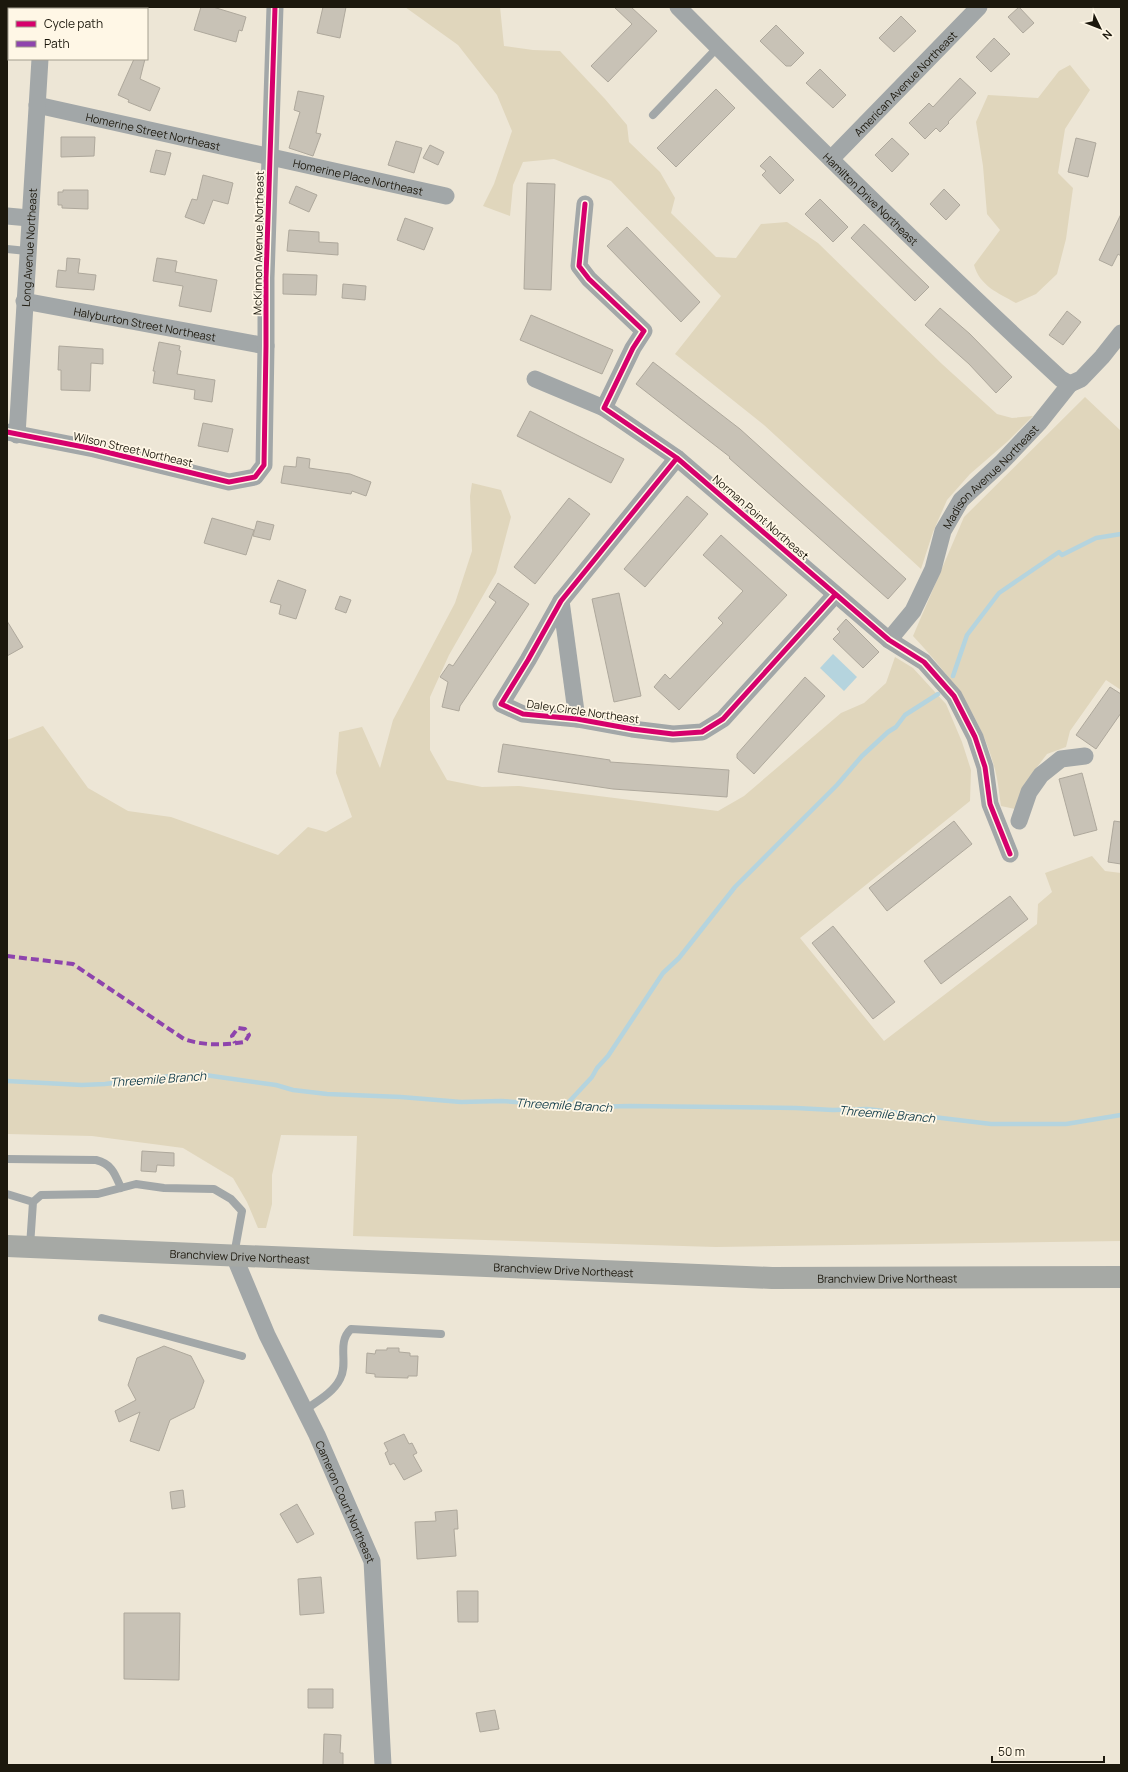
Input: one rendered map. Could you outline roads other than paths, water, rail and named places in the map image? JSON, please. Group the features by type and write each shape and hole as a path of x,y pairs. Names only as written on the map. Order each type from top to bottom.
{"main road":[{"name":"Branchview Drive Northeast","path":"7,1246 772,1278 1121,1277"}],"street":[{"name":"McKinnon Avenue Northeast","path":"255,477 264,464 266,278 275,7"},
{"name":"Hamilton Drive Northeast","path":"678,7 831,159 1006,328 1061,379 1070,384"},
{"name":"American Avenue Northeast","path":"831,159 979,7"},
{"name":"Long Avenue Northeast","path":"12,434 24,301 40,60"},
{"name":"Homerine Street Northeast","path":"37,104 269,157"},
{"name":"Homerine Place Northeast","path":"269,157 446,196"},
{"path":"585,204 579,266 589,279 644,331 633,348 604,408"},
{"path":"7,216 29,218"},
{"name":"Halyburton Street Northeast","path":"24,301 266,346"},
{"name":"Madison Avenue Northeast","path":"889,640 913,611 933,569 943,531 961,500 1039,423 1070,384 1081,379 1121,333"},
{"name":"Norman Point Northeast","path":"535,379 604,408 677,458 889,640 924,662 954,696 975,737 984,767 990,804 1010,854 1017,826 1029,792 1041,775 1061,759 1085,756"},
{"name":"Wilson Street Northeast","path":"12,434 94,449 229,482 255,477"},
{"name":"Daley Circle Northeast","path":"677,458 561,601 501,704 523,714 577,719 632,729 673,734 702,732 723,719 836,595"},
{"path":"561,601 577,719"},
{"name":"Cameron Court Northeast","path":"234,1256 267,1335 305,1410 372,1561 383,1765"}],"lane":[{"path":"653,115 718,47"},
{"path":"7,249 27,251"},
{"path":"7,1159 96,1160 110,1166 115,1173 121,1188"},
{"path":"30,1247 33,1202 41,1195 98,1194 136,1184 164,1188 214,1189 231,1199 242,1211 234,1256"},
{"path":"7,1194 33,1202"},
{"path":"102,1318 242,1356"},
{"path":"305,1410 336,1386 340,1379 343,1371 343,1343 346,1334 351,1329 441,1334"}],"water":[{"path":"833,654 857,677 844,691 820,668"}],"waterway":[{"path":"953,676 967,635 999,593 1059,552 1062,555 1096,538 1121,534"},
{"path":"566,1105 592,1077 597,1068 608,1056 663,973 679,958 735,887 837,785 862,756 888,732 896,727 905,715 938,694"},
{"name":"Threemile Branch","path":"7,1081 82,1085 105,1084 171,1076 205,1075 276,1085 293,1090 327,1094 401,1097 461,1102 501,1101 590,1107 630,1106 796,1108 833,1110 867,1109 991,1124 1066,1124 1121,1115"}]}
